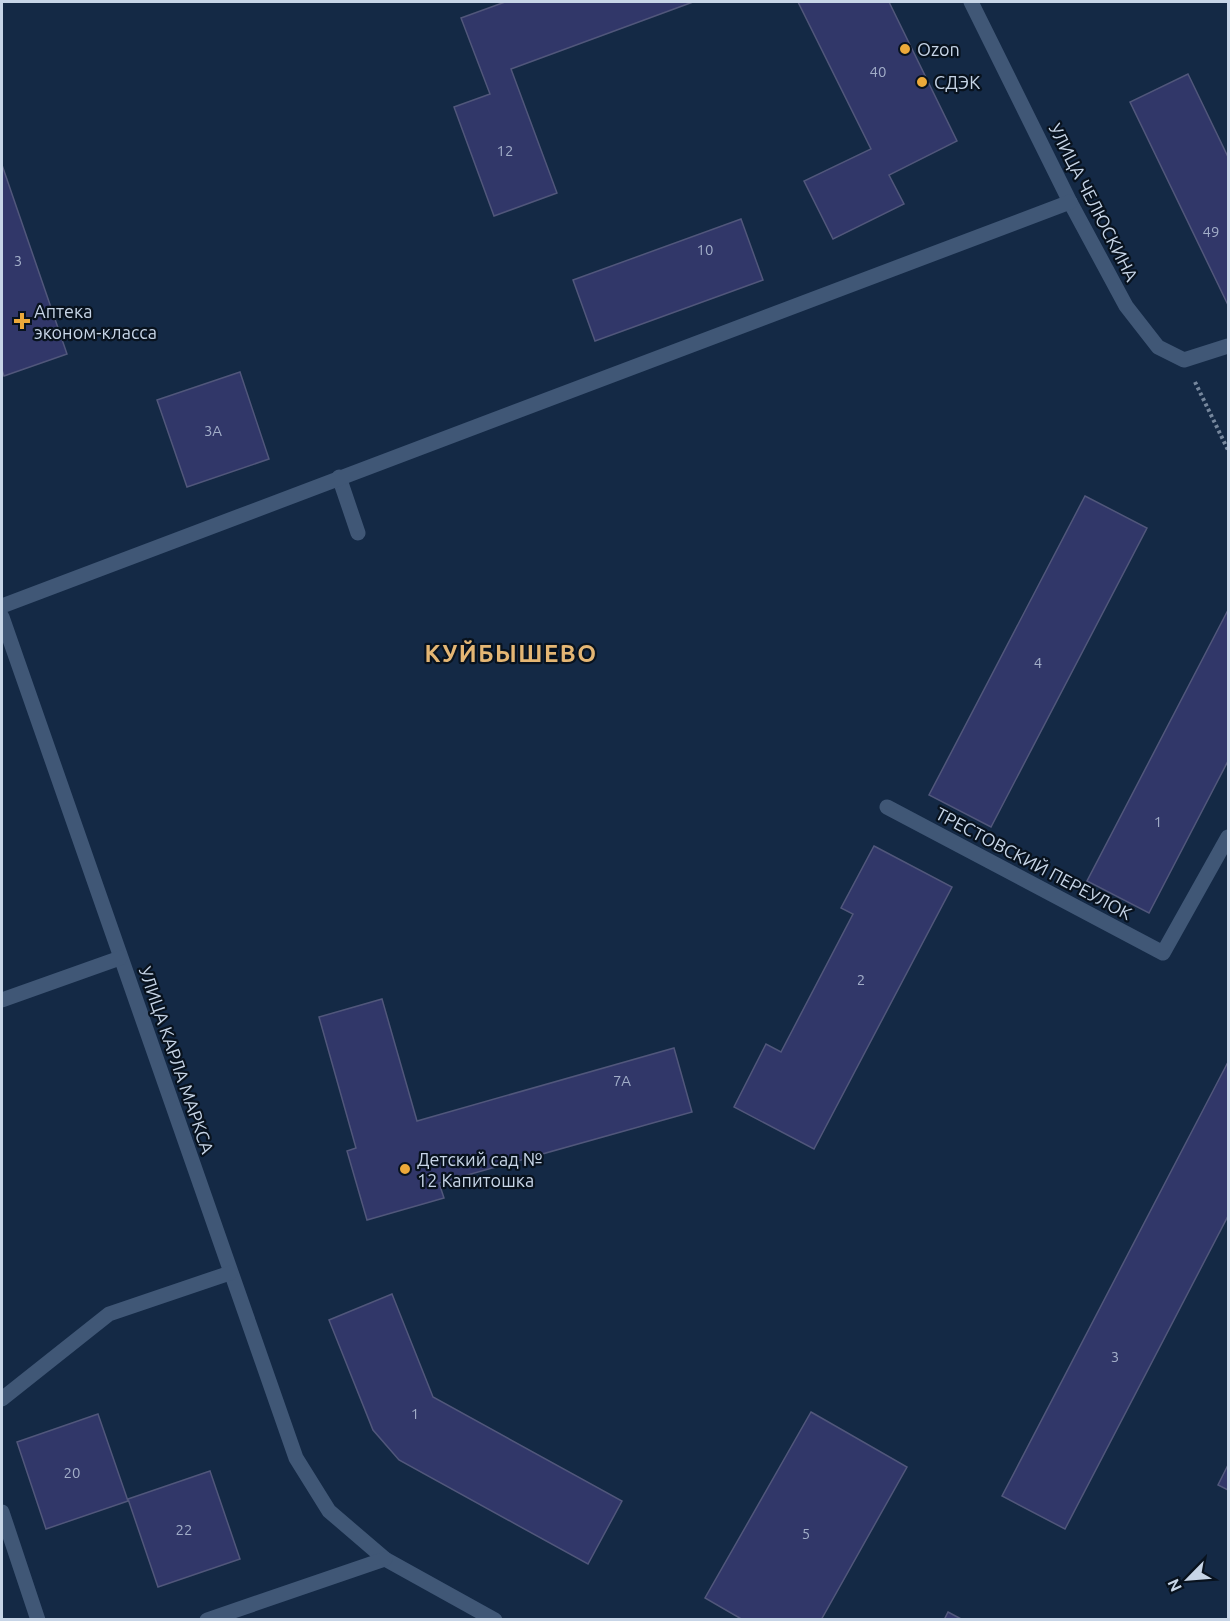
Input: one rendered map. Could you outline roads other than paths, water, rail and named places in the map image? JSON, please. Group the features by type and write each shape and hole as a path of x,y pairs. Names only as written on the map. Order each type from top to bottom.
{"street":[{"name":"УЛИЦА ЧЕЛЮСКИНА","path":"971,2 1070,202 1126,306 1158,347 1184,360 1228,346"},
{"path":"2,606 1070,202"},
{"path":"339,477 358,533"},
{"name":"УЛИЦА КАРЛА МАРКСА","path":"2,617 296,1458 329,1511 385,1559 495,1620"},
{"name":"ТРЕСТОВСКИЙ ПЕРЕУЛОК","path":"887,807 1163,953 1228,837"},
{"path":"2,1000 120,958"},
{"path":"2,1399 109,1314 230,1273"},
{"path":"2,1512 38,1620"},
{"path":"207,1620 385,1559"}],"place":[{"name":"Ozon","path":"905,49"},
{"name":"СДЭК","path":"922,82"},
{"name":"Аптека эконом-класса","path":"22,321"},
{"name":"Детский сад № 12 Капитошка","path":"405,1169"}],"district":[{"name":"КУЙБЫШЕВО","path":"511,653"}]}
